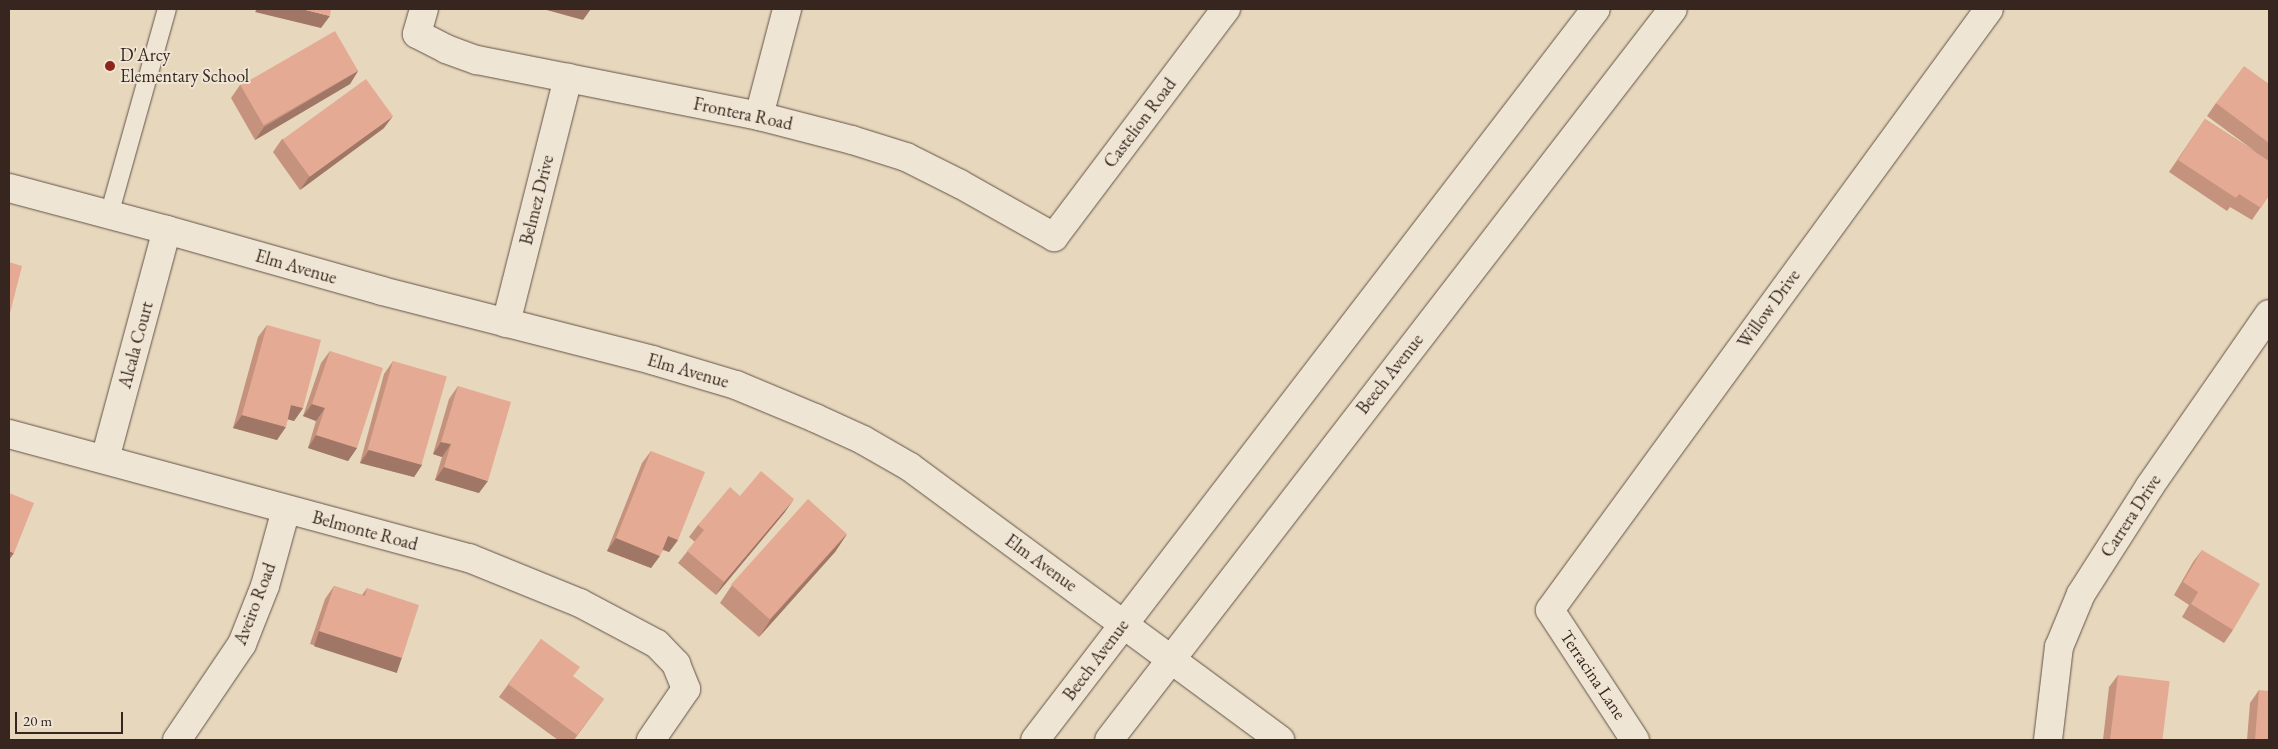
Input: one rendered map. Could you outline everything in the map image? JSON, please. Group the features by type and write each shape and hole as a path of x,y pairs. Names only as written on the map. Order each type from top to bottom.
{"street":[{"path":"759,116 787,9"},
{"name":"Castelion Road","path":"1054,237 1226,9"},
{"name":"Beech Avenue","path":"1035,740 1596,9"},
{"name":"Beech Avenue","path":"1109,740 1673,9"},
{"name":"Willow Drive","path":"1550,610 1989,9"},
{"name":"Frontera Road","path":"420,22 446,49 477,60 759,116 852,140 906,157 960,184 1054,237"},
{"name":"Belmez Drive","path":"506,323 568,78"},
{"name":"Elm Avenue","path":"9,188 167,230 382,292 652,360 736,385 863,440 910,467 1280,740"},
{"name":"Alcala Court","path":"105,459 167,230"},
{"name":"Carrera Drive","path":"2048,740 2059,647 2081,594 2150,486 2269,314"},
{"name":"Belmonte Road","path":"9,434 470,558 580,603 656,644 676,664 686,689 651,740"},
{"name":"Aveiro Road","path":"177,740 242,644 265,586 286,510"},
{"name":"Terracina Lane","path":"1550,610 1635,740"}],"lane":[{"path":"109,215 167,9"}],"building":[{"path":"302,9 331,9 330,16"},
{"path":"335,31 358,71 264,125 241,86"},
{"path":"2244,66 2269,84 2269,143 2216,103"},
{"path":"366,79 393,116 310,177 283,140"},
{"path":"2205,119 2269,161 2269,195 2261,208 2239,194 2236,198 2178,160"},
{"path":"9,262 22,266 9,317"},
{"path":"267,325 321,340 303,408 291,405 286,427 242,415"},
{"path":"330,351 383,368 357,448 316,435 325,408 312,404"},
{"path":"393,361 447,376 421,465 368,449"},
{"path":"458,386 511,402 488,481 444,467 451,444 441,442"},
{"path":"651,451 705,472 678,540 668,536 660,556 616,538"},
{"path":"761,471 794,499 724,582 687,551 704,530 698,525 730,487 740,496"},
{"path":"9,493 34,503 14,553 9,551"},
{"path":"808,499 847,534 770,619 731,584"},
{"path":"2202,550 2260,584 2233,630 2191,604 2198,592 2183,582"},
{"path":"334,586 365,596 367,588 419,605 402,658 319,631"},
{"path":"541,639 580,667 573,676 604,699 577,735 508,684"},
{"path":"2118,675 2170,681 2162,740 2110,740"},
{"path":"2259,690 2269,691 2269,740 2255,740"}],"place":[{"name":"D'Arcy Elementary School","path":"110,66"}]}
